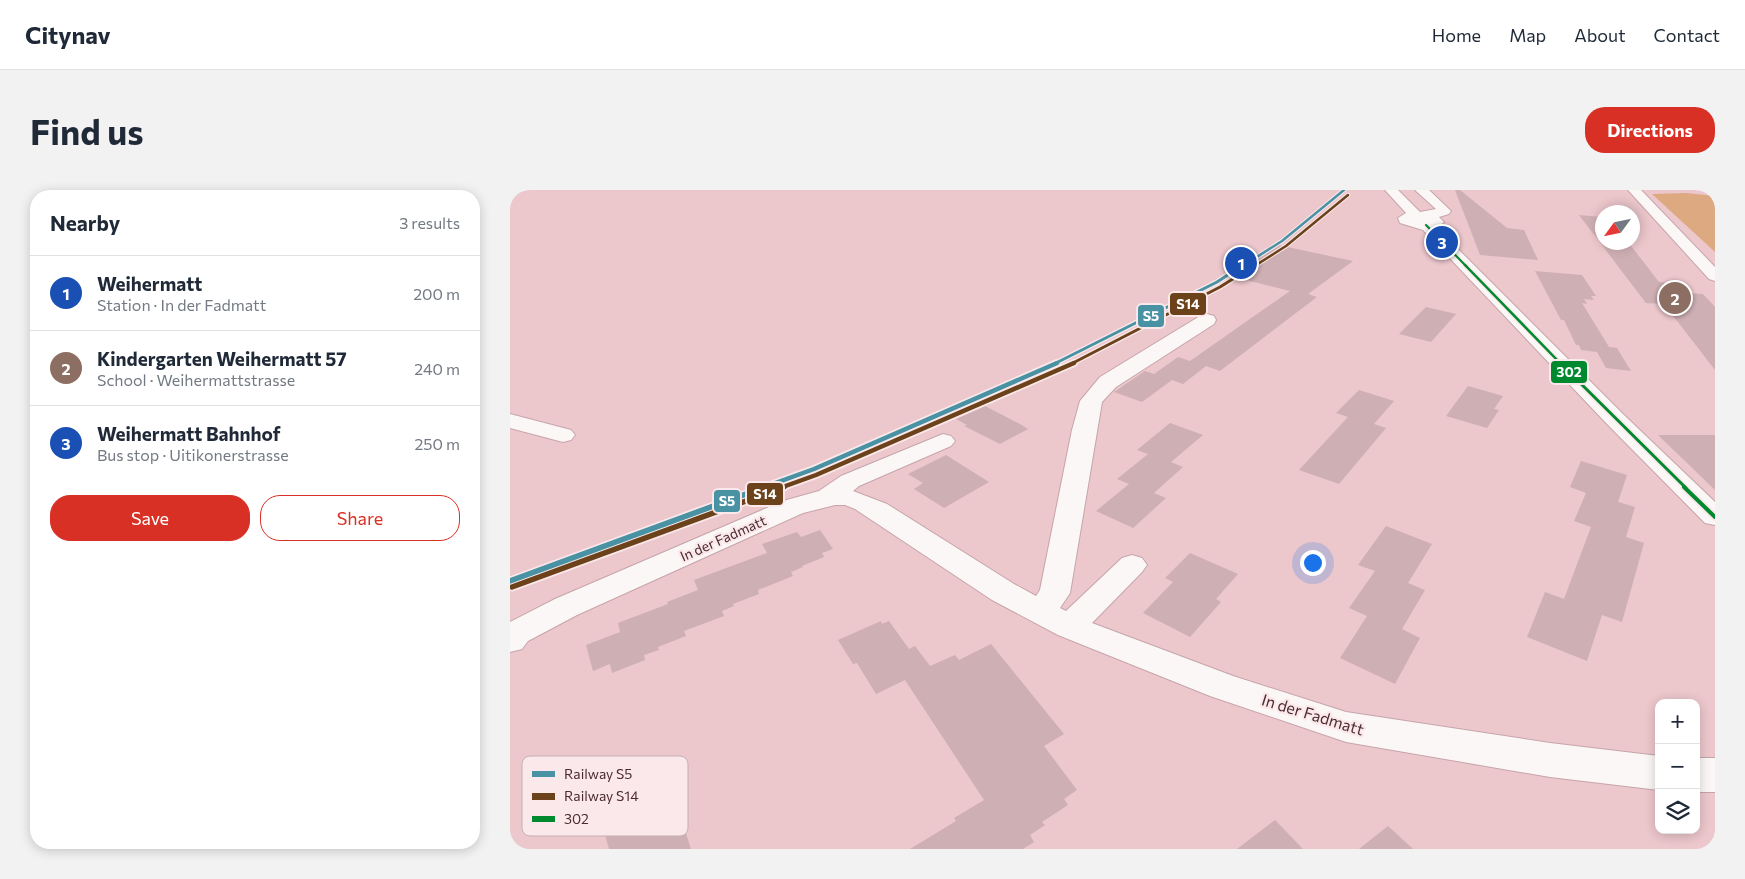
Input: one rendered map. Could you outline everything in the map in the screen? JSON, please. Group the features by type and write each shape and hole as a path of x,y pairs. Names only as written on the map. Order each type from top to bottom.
{"street":[{"path":"1391,190 1423,219 1616,420 1715,517"},
{"path":"1421,190 1444,211 1423,219"},
{"path":"1634,190 1715,276"},
{"path":"1054,619 1056,594 1084,430 1091,401 1108,382 1207,320"},
{"path":"510,421 563,435"},
{"path":"829,496 850,481 943,441"},
{"name":"In der Fadmatt","path":"510,640 516,634 566,606 793,507 829,496 846,496 863,502 1003,592 1054,619 1222,686 1346,727 1550,760 1655,773"},
{"path":"1054,619 1132,565"},
{"path":"1700,774 1715,775"}],"shaded area":[{"path":"1686,193 1715,196 1715,252 1652,194"}],"building":[{"path":"1455,190 1460,190 1507,228 1524,230 1538,260 1480,255"},
{"path":"1579,215 1595,216 1595,236"},
{"path":"1278,245 1353,261 1308,294 1317,297 1220,371 1206,366 1183,384 1172,380 1142,402 1114,392 1145,371 1154,374 1178,357 1190,361 1290,291 1230,276"},
{"path":"1606,250 1634,250 1659,282 1666,283 1673,292 1703,294 1715,307 1715,370 1664,304 1646,303"},
{"path":"1535,271 1582,275 1596,296 1591,296 1594,300 1584,299 1587,304 1582,303 1609,347 1617,348 1631,371 1606,368 1597,352 1581,350 1579,345 1576,345 1564,320 1561,320"},
{"path":"1426,307 1456,314 1431,342 1399,334"},
{"path":"1468,386 1503,396 1494,409 1499,410 1487,428 1446,416"},
{"path":"1359,390 1394,401 1374,424 1386,428 1339,484 1299,470 1348,417 1336,413"},
{"path":"985,406 1028,429 1000,444 964,426 967,425 956,419"},
{"path":"1170,423 1203,435 1171,462 1183,467 1154,493 1166,498 1133,528 1096,511 1129,484 1117,479 1148,454 1137,450"},
{"path":"1658,435 1715,435 1715,490"},
{"path":"946,455 989,482 944,508 914,489 923,483 908,474"},
{"path":"1581,461 1627,475 1618,502 1635,507 1626,537 1644,543 1622,622 1602,615 1587,661 1527,637 1545,592 1564,599 1591,527 1574,521 1586,493 1570,487"},
{"path":"1386,526 1432,544 1408,583 1425,590 1402,629 1420,638 1395,684 1340,658 1367,616 1349,608 1375,571 1358,565"},
{"path":"820,530 833,549 822,553 824,557 791,572 793,576 758,590 759,594 733,604 734,606 722,611 724,616 684,631 686,636 658,647 659,650 644,655 645,660 612,673 610,664 593,671 586,645 620,632 618,623 668,604 667,602 698,590 694,580 767,553 762,544 797,532 801,537"},
{"path":"1190,553 1238,574 1216,599 1221,602 1190,637 1143,613 1173,582 1165,578"},
{"path":"881,621 882,624 889,621 909,649 915,646 930,666 955,655 959,660 991,644 1064,734 1044,746 1077,790 1064,799 1068,805 1042,822 1045,825 1030,835 1034,842 1023,849 910,849 956,821 954,818 984,800 905,680 876,694 857,663 853,664 838,640"},
{"path":"1275,820 1303,849 1237,849"},
{"path":"1388,826 1413,849 1359,849"},
{"path":"605,836 687,836 691,849 609,849"}],"rail line":[{"name":"S5","path":"510,581 814,469 1077,354 1217,282 1282,241 1344,190"},
{"name":"S14","path":"512,587 816,475 1080,360 1220,287 1286,246 1348,195"}],"transit line":[{"name":"302","path":"1426,225 1616,420 1715,517"}],"place":[{"name":"Weihermatt Bahnhof","path":"1442,242"},
{"name":"Weihermatt","path":"1241,263"},
{"name":"Kindergarten Weihermatt 57","path":"1675,298"}]}
